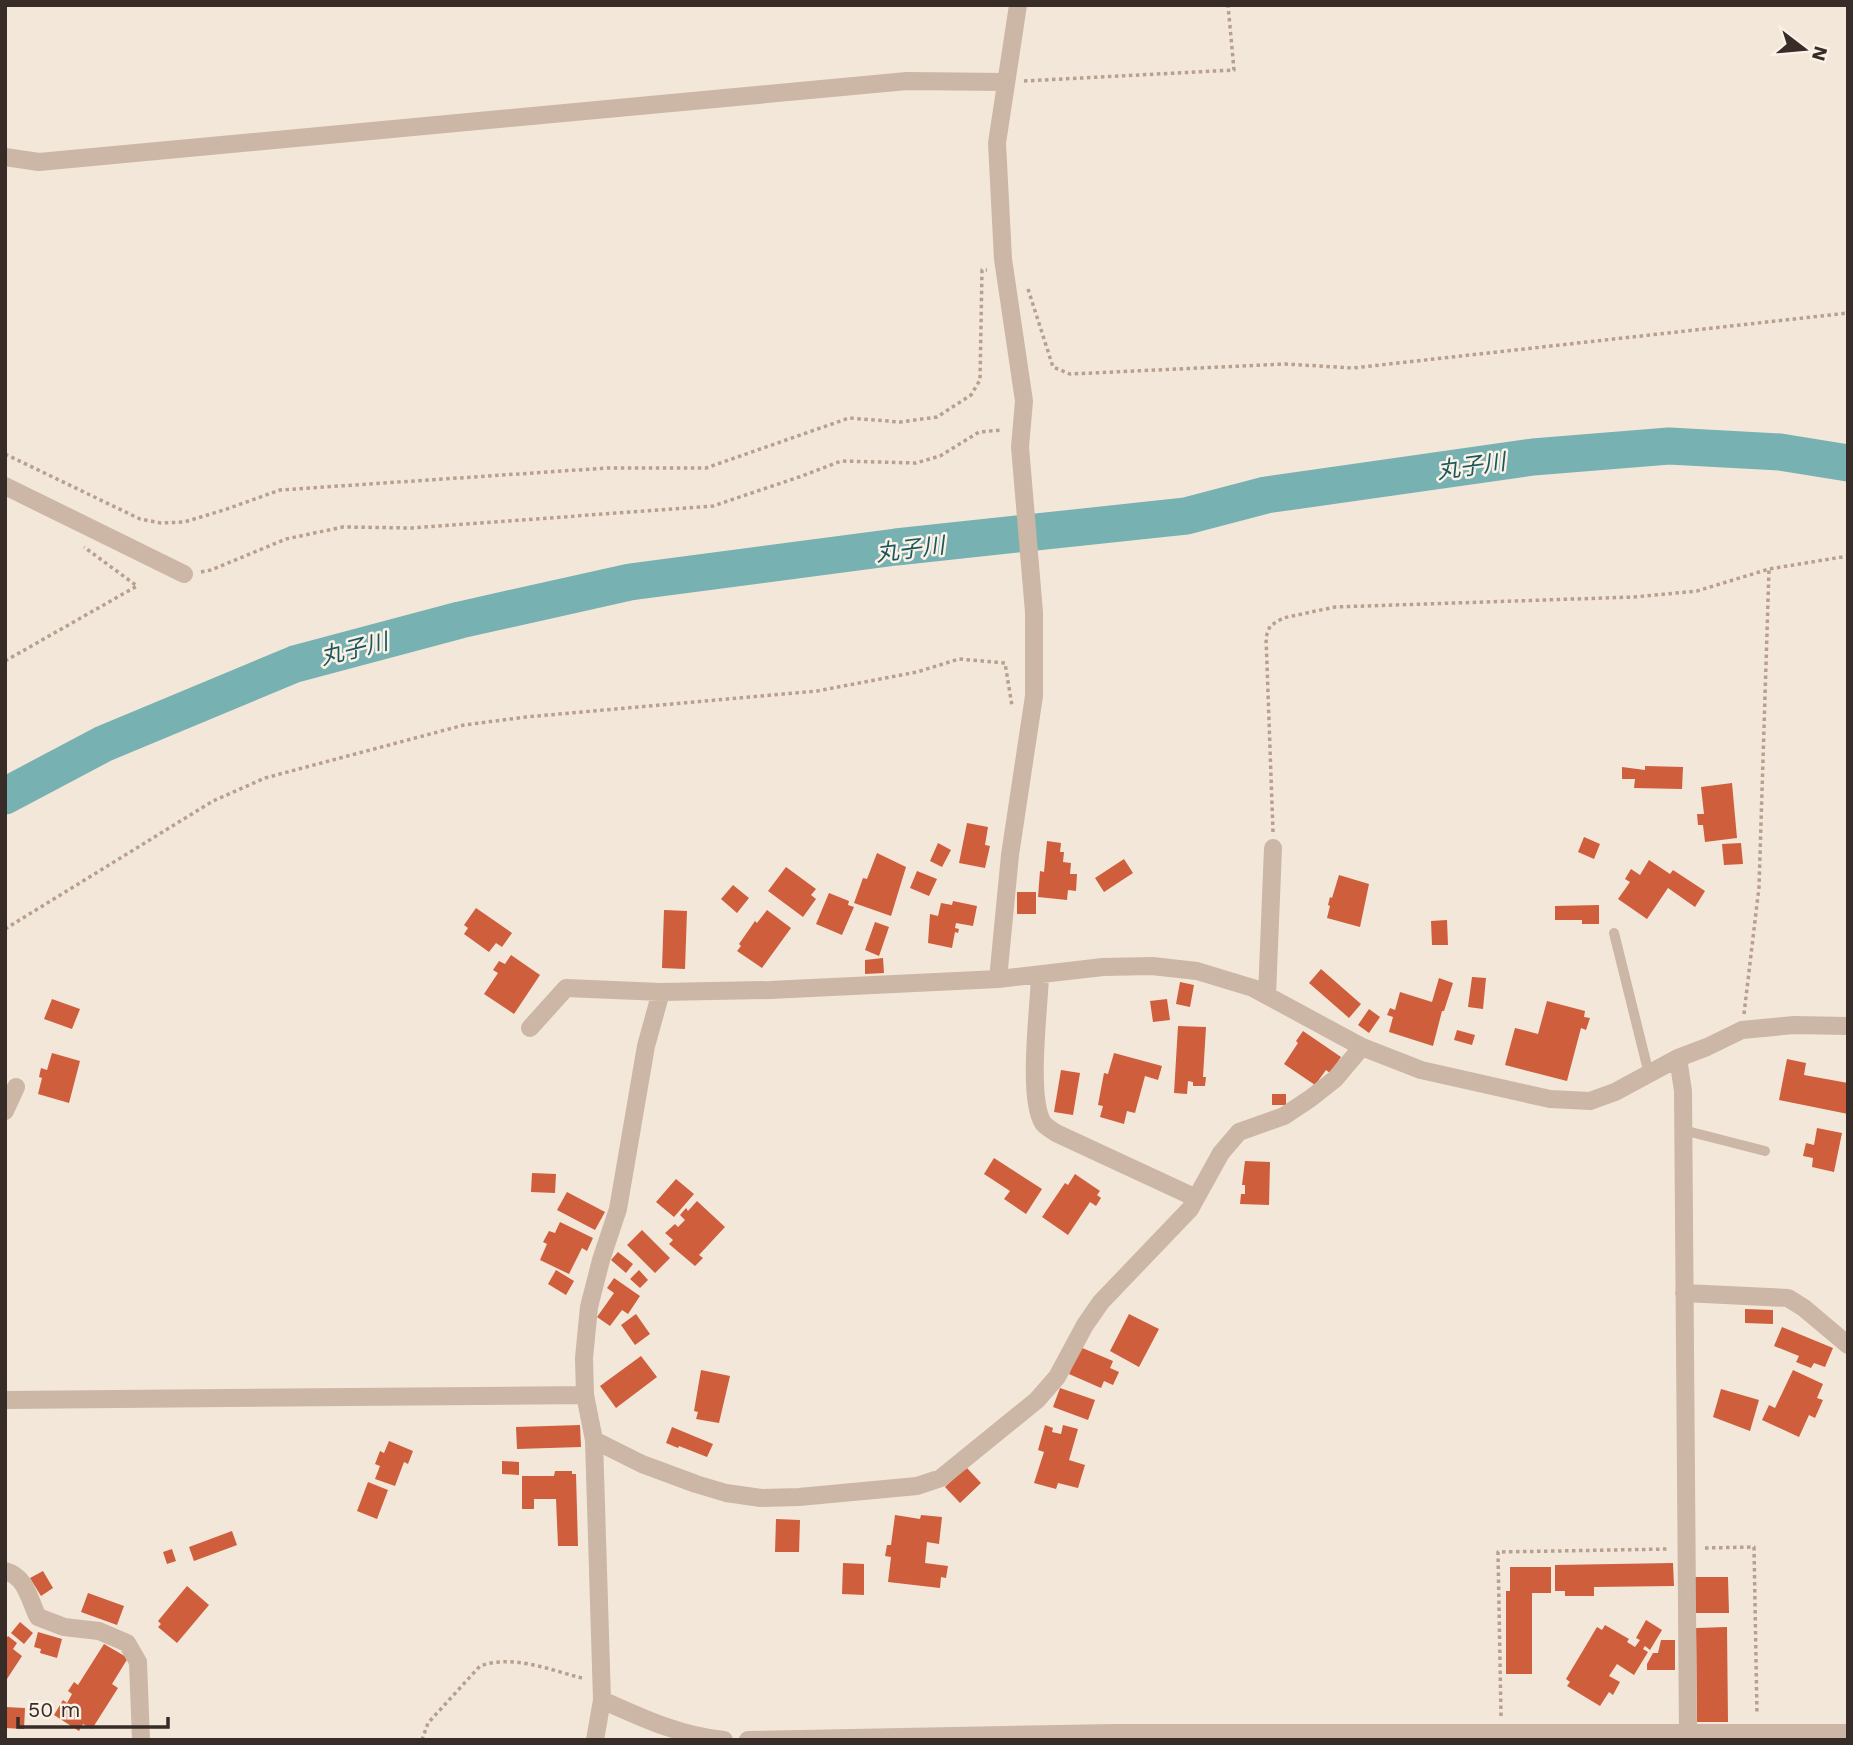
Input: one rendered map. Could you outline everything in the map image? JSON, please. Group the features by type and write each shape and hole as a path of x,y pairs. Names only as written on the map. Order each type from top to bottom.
{"street":[{"path":"998,979 1010,855 1034,696 1034,612 1021,438 1024,401 1005,272 997,143 1004,82 1018,5"},
{"path":"5,156 38,162 908,81 1004,82"},
{"path":"5,486 184,574"},
{"path":"1267,995 1273,848"},
{"path":"530,1028 566,988 661,992 998,979 1103,967 1153,966 1197,971 1253,988 1362,1047 1421,1070 1549,1099 1590,1101 1615,1092 1678,1058 1742,1030 1794,1025 1848,1026"},
{"path":"1040,976 1035,1081 1036,1105 1044,1124 1056,1133 1196,1198"},
{"path":"595,1740 601,1691 594,1440 585,1395 584,1358 589,1307 618,1209 646,1046 661,992"},
{"path":"594,1440 642,1464 696,1484 726,1493 761,1498 917,1486 941,1478 1037,1400 1057,1377 1085,1325 1101,1302 1177,1225 1196,1198 1221,1153 1240,1132 1284,1116 1311,1098 1335,1079 1362,1047"},
{"path":"1678,1058 1683,1091 1688,1734"},
{"path":"5,1111 16,1087"},
{"path":"1684,1293 1788,1298 1848,1345"},
{"path":"5,1400 585,1395"},
{"path":"5,1571 21,1581 29,1593 38,1617 64,1627 99,1630 127,1643 138,1662 142,1740"},
{"path":"601,1691 651,1722 699,1738 724,1740"},
{"path":"748,1740 1114,1733 1848,1733"}],"lane":[{"path":"1614,933 1649,1074"},
{"path":"1683,1130 1765,1151"}],"path":[{"path":"1004,82 1234,70 1228,5"},
{"path":"5,454 140,519 162,523 184,522 281,490 607,468 706,468 849,418 900,422 937,417 971,395 980,380 982,270 1005,272 1020,264 1053,368 1070,374 1286,364 1353,368 1848,313"},
{"path":"184,574 211,570 286,539 344,527 412,528 713,506 841,461 915,464 940,456 979,432 1021,438"},
{"path":"5,661 137,586 83,547 90,528"},
{"path":"1273,848 1266,637 1270,626 1283,618 1335,607 1634,597 1697,591 1769,569 1848,556"},
{"path":"1742,1030 1759,887 1769,569"},
{"path":"5,929 213,801 265,778 464,725 817,691 917,672 959,659 1005,663 1013,715"},
{"path":"1502,1734 1498,1552 1754,1547 1758,1733"},
{"path":"422,1740 428,1723 480,1666 492,1662 524,1663 601,1691"}],"building":[{"path":"1645,766 1683,767 1682,789 1634,788 1635,779 1622,779 1622,767 1645,770"},
{"path":"1732,783 1737,838 1705,842 1703,825 1698,825 1697,814 1704,814 1701,787"},
{"path":"967,823 988,827 985,845 990,846 985,868 959,863"},
{"path":"1584,837 1600,844 1594,859 1578,852"},
{"path":"1047,841 1061,843 1063,862 1071,863 1070,874 1077,874 1076,891 1068,890 1067,900 1038,897 1040,871 1044,872"},
{"path":"938,843 951,850 942,867 930,861"},
{"path":"1741,843 1743,864 1724,865 1722,844"},
{"path":"877,853 906,867 891,916 854,903 863,878 867,879"},
{"path":"1124,859 1133,873 1104,892 1095,878"},
{"path":"1649,860 1670,874 1673,870 1705,891 1695,907 1668,888 1647,919 1618,899 1630,882 1625,879 1631,869 1640,875"},
{"path":"786,867 816,889 811,895 816,899 803,917 768,891"},
{"path":"917,871 937,879 929,896 910,888"},
{"path":"1339,875 1369,884 1360,927 1327,918 1330,897 1332,898"},
{"path":"733,885 749,898 737,913 721,899"},
{"path":"1017,892 1036,892 1036,914 1017,914"},
{"path":"829,893 849,901 848,905 854,907 842,935 816,924"},
{"path":"953,901 977,906 973,926 956,923 955,928 959,929 958,933 955,932 952,948 928,943 930,914 938,916 941,903 952,905"},
{"path":"1599,905 1599,924 1582,924 1582,920 1555,920 1555,906"},
{"path":"476,908 512,933 502,947 496,943 489,952 464,934 468,928 464,925"},
{"path":"664,910 687,911 685,969 662,968"},
{"path":"767,910 791,928 762,968 737,951 755,921 757,923"},
{"path":"1447,920 1448,945 1432,945 1431,921"},
{"path":"875,922 889,927 879,956 865,950"},
{"path":"511,955 540,975 514,1014 484,994 498,973 493,970 499,961 505,964"},
{"path":"883,958 884,973 865,974 865,960"},
{"path":"1321,969 1361,1004 1349,1018 1309,983"},
{"path":"1472,977 1486,978 1483,1009 1468,1007"},
{"path":"1439,978 1453,983 1433,1046 1389,1032 1393,1017 1387,1015 1390,1008 1395,1010 1400,992 1432,1002"},
{"path":"1180,982 1194,985 1190,1007 1176,1004"},
{"path":"52,999 80,1009 72,1029 44,1019"},
{"path":"1167,999 1170,1020 1153,1022 1150,1001"},
{"path":"1547,1001 1585,1011 1584,1017 1590,1018 1586,1030 1581,1028 1567,1081 1505,1065 1515,1028 1538,1034"},
{"path":"1369,1009 1380,1017 1369,1033 1358,1025"},
{"path":"1178,1026 1206,1027 1203,1077 1206,1077 1205,1086 1193,1086 1193,1082 1188,1081 1187,1094 1174,1093"},
{"path":"1457,1030 1475,1035 1472,1045 1454,1040"},
{"path":"1303,1031 1341,1057 1330,1073 1326,1070 1315,1085 1284,1064"},
{"path":"52,1053 80,1061 69,1103 38,1094 42,1078 39,1077 41,1068 47,1070"},
{"path":"1114,1053 1162,1066 1158,1080 1145,1076 1135,1113 1127,1111 1124,1124 1100,1117 1103,1106 1098,1105 1104,1073 1108,1074"},
{"path":"1787,1059 1806,1063 1804,1075 1848,1083 1848,1114 1779,1100"},
{"path":"1061,1070 1080,1073 1073,1115 1054,1112"},
{"path":"1272,1094 1286,1094 1286,1105 1272,1105"},
{"path":"1817,1128 1842,1133 1834,1172 1812,1167 1813,1158 1803,1156 1806,1143 1814,1145"},
{"path":"994,1158 1042,1189 1026,1214 1004,1199 1010,1191 984,1174"},
{"path":"1245,1161 1270,1162 1269,1205 1240,1204 1241,1194 1245,1194 1245,1185 1242,1185"},
{"path":"532,1173 556,1174 555,1193 531,1192"},
{"path":"1075,1174 1100,1191 1097,1195 1101,1198 1096,1206 1090,1202 1068,1235 1042,1217 1065,1183 1068,1185"},
{"path":"676,1179 694,1194 674,1217 656,1202"},
{"path":"567,1192 605,1212 595,1230 557,1210"},
{"path":"697,1201 725,1227 699,1255 703,1258 695,1266 669,1244 673,1240 665,1233 685,1220 680,1215"},
{"path":"560,1222 593,1238 587,1251 582,1248 569,1274 540,1260 547,1244 543,1242 549,1231 555,1233"},
{"path":"642,1230 670,1258 655,1273 627,1245"},
{"path":"618,1252 633,1264 626,1273 611,1260"},
{"path":"556,1270 574,1281 566,1295 548,1284"},
{"path":"639,1270 648,1280 640,1288 630,1279"},
{"path":"614,1278 640,1296 628,1314 622,1310 610,1326 597,1317 614,1293 607,1288"},
{"path":"1745,1309 1773,1310 1773,1324 1745,1323"},
{"path":"636,1314 650,1334 635,1345 621,1325"},
{"path":"1129,1314 1159,1329 1139,1367 1110,1351"},
{"path":"1782,1327 1833,1348 1825,1367 1814,1363 1811,1368 1796,1362 1799,1356 1774,1346"},
{"path":"1080,1347 1113,1361 1110,1368 1119,1372 1113,1385 1104,1381 1101,1388 1069,1374"},
{"path":"641,1356 657,1377 616,1408 600,1386"},
{"path":"701,1370 730,1376 719,1423 696,1419 698,1412 694,1411"},
{"path":"1793,1370 1823,1384 1817,1398 1823,1400 1815,1418 1809,1415 1799,1437 1762,1420 1769,1405 1775,1408"},
{"path":"1060,1388 1095,1400 1088,1420 1053,1407"},
{"path":"1721,1389 1759,1400 1750,1431 1713,1417"},
{"path":"580,1425 581,1447 517,1449 516,1427"},
{"path":"1045,1425 1053,1428 1052,1432 1061,1434 1063,1425 1078,1429 1069,1460 1085,1465 1078,1488 1058,1483 1056,1489 1034,1483 1044,1452 1038,1450"},
{"path":"672,1427 713,1444 707,1457 666,1443"},
{"path":"389,1441 413,1451 408,1464 404,1462 395,1486 375,1479 380,1466 375,1464 380,1451 384,1453"},
{"path":"502,1461 519,1462 519,1475 502,1474"},
{"path":"966,1467 981,1483 960,1503 945,1487"},
{"path":"555,1471 572,1471 572,1474 576,1474 578,1546 558,1546 556,1499 534,1499 534,1509 522,1509 522,1476 554,1476"},
{"path":"368,1482 388,1490 377,1519 357,1511"},
{"path":"895,1515 920,1519 921,1515 942,1517 939,1544 927,1542 925,1563 948,1566 946,1578 941,1577 940,1588 888,1582 891,1557 885,1556 887,1545 891,1545"},
{"path":"776,1519 800,1520 799,1552 775,1552"},
{"path":"232,1531 237,1545 194,1561 189,1547"},
{"path":"172,1549 176,1561 167,1564 163,1552"},
{"path":"843,1563 864,1564 864,1595 842,1594"},
{"path":"1673,1563 1674,1586 1594,1587 1594,1596 1565,1596 1565,1591 1555,1591 1555,1565"},
{"path":"1510,1567 1551,1567 1551,1593 1532,1593 1532,1674 1506,1674 1506,1591 1510,1591"},
{"path":"43,1571 53,1588 41,1596 30,1578"},
{"path":"1695,1577 1728,1577 1729,1613 1695,1613"},
{"path":"187,1586 209,1605 177,1643 158,1627 161,1624 158,1621"},
{"path":"88,1593 124,1606 117,1625 81,1612"},
{"path":"1646,1620 1662,1630 1650,1650 1645,1646 1643,1649 1648,1652 1634,1675 1617,1664 1609,1676 1620,1682 1613,1695 1609,1692 1600,1706 1567,1686 1570,1682 1566,1679 1597,1627 1602,1630 1605,1625 1629,1639 1627,1642 1635,1647 1640,1640 1636,1638"},
{"path":"20,1622 33,1633 24,1644 11,1633"},
{"path":"1727,1627 1728,1722 1697,1722 1696,1628"},
{"path":"38,1632 62,1639 57,1658 40,1653 41,1649 34,1647"},
{"path":"8,1636 17,1643 13,1649 22,1656 5,1682 5,1640"},
{"path":"1661,1640 1675,1640 1675,1670 1647,1670 1653,1653 1658,1653"},
{"path":"104,1644 128,1658 112,1684 118,1688 92,1729 83,1724 79,1731 54,1715 63,1700 67,1703 72,1694 68,1691 74,1682 78,1685"},
{"path":"5,1707 25,1708 24,1729 5,1728"}],"waterway":[{"name":"丸子川","path":"5,796 103,744 295,664 460,620 630,582 896,547 1186,516 1266,495 1533,457 1669,446 1780,452 1848,463"}]}
